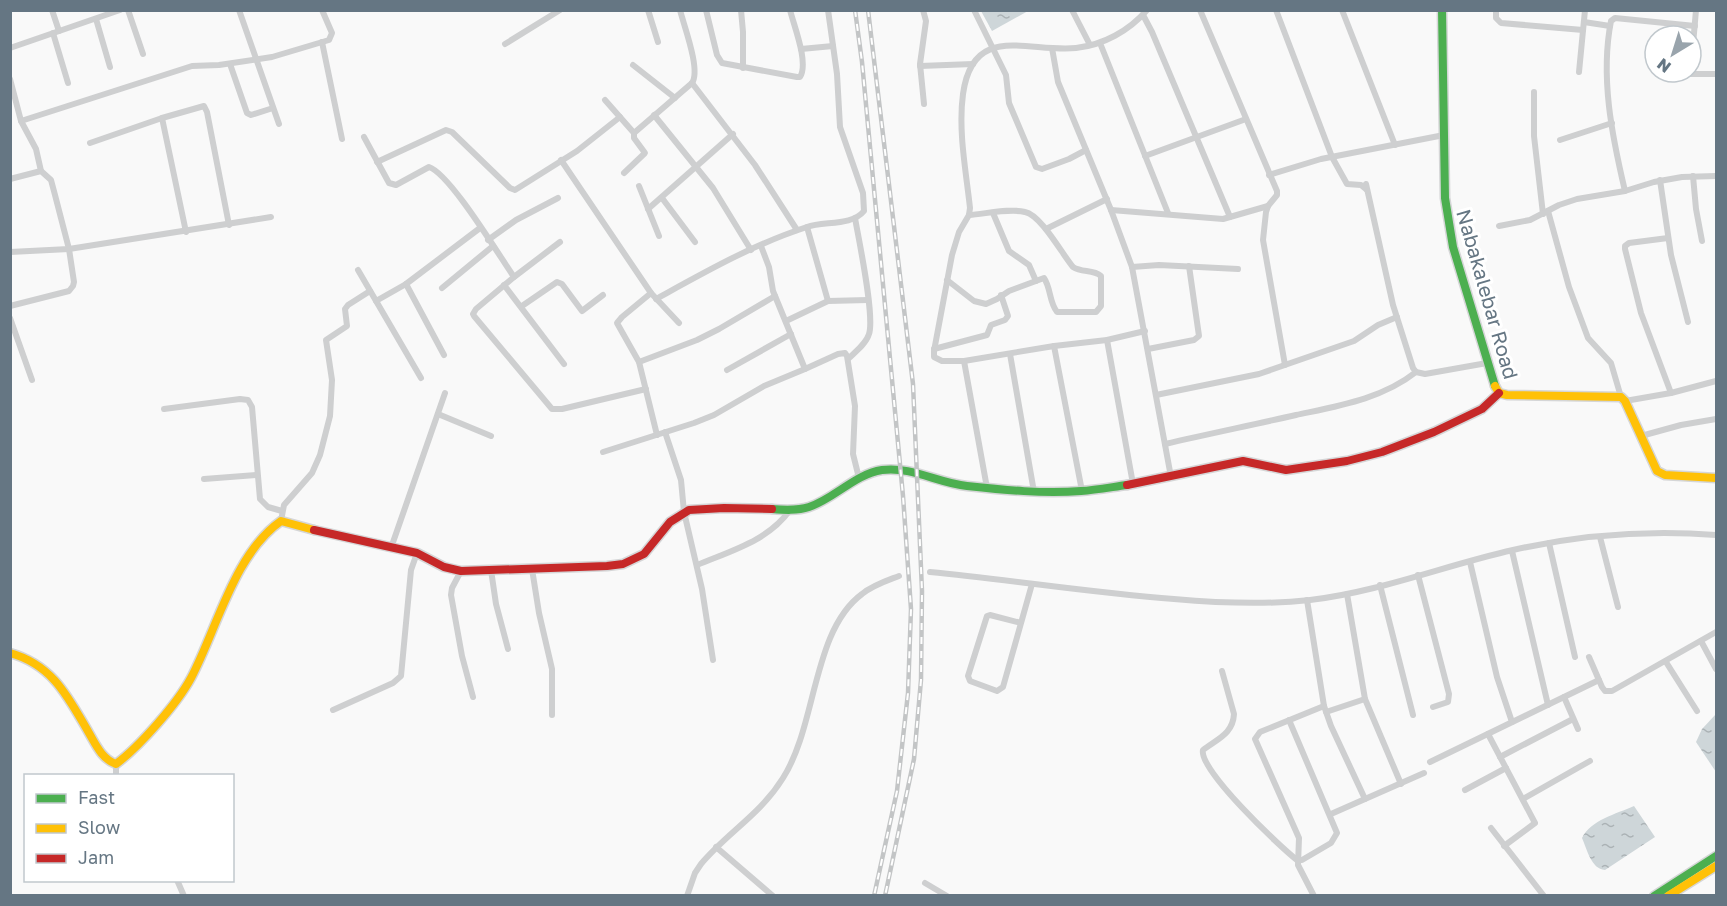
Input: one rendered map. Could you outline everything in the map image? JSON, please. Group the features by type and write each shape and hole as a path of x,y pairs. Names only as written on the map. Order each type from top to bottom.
{"main road":[{"name":"Nabakalebar Road","path":"1442,10 1444,198 1453,247 1494,385 1499,393 1507,395 1623,399"},
{"path":"10,652 36,661 50,673 100,751 108,761 116,764 166,714 180,696 194,672 250,554 281,516 391,548 417,553 444,567 461,571 607,566 629,561 644,554 653,546 670,522 684,512 696,509 790,510 807,508 820,503 870,472 901,471 964,486 1034,492 1082,491 1132,484 1243,461 1286,470 1347,461 1382,452 1434,432 1482,409 1499,393"},
{"path":"1623,399 1653,465 1661,474 1716,478"},
{"path":"1654,896 1716,856"},
{"path":"1668,896 1716,866"}],"street":[{"path":"52,10 68,82"},
{"path":"10,48 120,10"},
{"path":"128,10 143,54"},
{"path":"239,10 279,124"},
{"path":"21,121 192,66 256,60 329,40 332,36 321,10"},
{"path":"505,44 560,10"},
{"path":"648,10 658,42"},
{"path":"634,133 692,83 696,73 680,10"},
{"path":"706,10 719,60 726,65 800,77 803,71 801,49 790,10"},
{"path":"741,10 744,32 743,68"},
{"path":"656,299 715,266 796,230 855,218 861,214 865,206 857,172 840,127 828,10"},
{"path":"923,10 926,21 920,50 920,66 924,104"},
{"path":"974,10 1008,80 1009,103 1036,167 1042,169 1086,150"},
{"path":"1072,10 1090,45"},
{"path":"1200,10 1277,195 1268,206 1264,230 1264,250 1285,365"},
{"path":"1276,10 1332,157 1347,184 1367,188 1397,318 1408,357 1416,372 1425,374 1487,363"},
{"path":"1342,10 1395,145"},
{"path":"1496,10 1496,18 1501,23 1583,30"},
{"path":"1579,72 1585,10"},
{"path":"1145,331 1107,340 964,361 937,360 934,357 957,237 969,215 961,116 963,93 969,69 985,52 1009,44 1064,49 1100,43 1128,27 1145,13 1230,218"},
{"path":"1625,191 1612,123 1607,74 1611,21 1615,18 1675,24"},
{"path":"96,19 110,67"},
{"path":"1584,22 1610,26"},
{"path":"322,42 342,139"},
{"path":"1100,43 1168,213"},
{"path":"801,49 833,46"},
{"path":"1052,48 1058,82 1112,210 1132,267 1171,477"},
{"path":"230,63 247,113 251,115 273,108"},
{"path":"920,66 973,64"},
{"path":"633,65 675,98"},
{"path":"10,79 21,121 36,149 41,171 51,180 69,249 74,282 71,289 10,306"},
{"path":"692,83 755,165 796,230"},
{"path":"1534,92 1534,136 1546,212 1588,338 1611,363 1623,399 1671,393 1716,381"},
{"path":"605,100 634,133 634,138 645,153 624,173"},
{"path":"90,143 200,106 206,108 229,225"},
{"path":"10,114 19,112"},
{"path":"654,115 696,167 729,213 751,250"},
{"path":"377,162 446,130 452,132 512,190 577,151 620,117"},
{"path":"162,118 186,232"},
{"path":"1145,156 1246,119"},
{"path":"1560,140 1612,123"},
{"path":"648,209 733,134"},
{"path":"1269,175 1308,162 1443,135"},
{"path":"364,137 386,180 392,184 431,168 453,189 514,276"},
{"path":"561,160 651,293 679,323"},
{"path":"10,180 41,171"},
{"path":"1499,226 1523,222 1577,200 1625,191 1660,180 1716,176"},
{"path":"1693,177 1702,241"},
{"path":"1660,180 1668,238 1688,322"},
{"path":"639,186 659,236"},
{"path":"442,288 516,220 558,198"},
{"path":"662,198 695,242"},
{"path":"1046,229 1107,199"},
{"path":"1112,210 1168,213 1215,219 1230,218 1268,206"},
{"path":"947,280 980,303 992,302 1036,280 1045,279 1057,312 1096,312 1100,309 1101,276 1095,272 1080,271 1073,267 1037,218 1026,212 969,215"},
{"path":"993,213 1009,251 1029,265 1036,280"},
{"path":"10,252 69,249 271,217"},
{"path":"848,359 869,334 868,300 855,218"},
{"path":"807,227 828,301"},
{"path":"376,302 406,284 480,228"},
{"path":"1668,238 1629,243 1625,249 1641,313 1671,393"},
{"path":"560,242 514,276 473,314 552,409 562,410 646,390"},
{"path":"760,246 769,267 775,296 805,369"},
{"path":"1132,267 1150,265 1239,268"},
{"path":"1148,349 1194,340 1199,336 1189,266"},
{"path":"358,270 421,378"},
{"path":"522,306 557,282 562,284 582,311 603,295"},
{"path":"406,284 444,355"},
{"path":"504,285 564,364"},
{"path":"164,409 240,399 248,400 252,407 259,494 262,503 281,516 289,498 312,473 320,455 330,416 332,380 326,340 347,326 344,313 348,305 370,291"},
{"path":"651,293 617,323 639,362 657,435"},
{"path":"639,362 712,333 775,296"},
{"path":"934,349 987,335 991,325 1005,320 1008,316 1001,296"},
{"path":"786,321 828,301 868,300"},
{"path":"10,318 32,380"},
{"path":"1156,395 1231,381 1285,365 1354,341 1378,325 1397,318"},
{"path":"727,370 791,334"},
{"path":"1107,340 1132,484"},
{"path":"1054,346 1082,491"},
{"path":"603,453 714,415 764,386 845,353 848,359 855,416 853,454 859,478"},
{"path":"1010,354 1034,492"},
{"path":"964,361 987,488"},
{"path":"1165,444 1339,406 1376,395 1402,383 1416,372"},
{"path":"391,548 445,393"},
{"path":"438,414 491,436"},
{"path":"1641,436 1681,425 1716,419"},
{"path":"665,432 681,480 684,512 697,565 713,660"},
{"path":"204,479 257,475"},
{"path":"697,565 759,538 776,527 790,510"},
{"path":"930,572 1117,595 1227,603 1307,600 1347,594 1512,550 1549,543 1600,537 1692,533 1716,535"},
{"path":"1600,537 1618,607"},
{"path":"1549,543 1575,657"},
{"path":"1512,550 1548,705"},
{"path":"333,710 401,676 411,570 417,553"},
{"path":"1470,562 1497,677 1512,722"},
{"path":"532,569 539,614 552,669 552,715"},
{"path":"491,570 496,604 508,649"},
{"path":"461,571 451,595 462,656 473,697"},
{"path":"1418,575 1449,694 1448,702 1432,707"},
{"path":"687,896 695,873 701,864 763,806 784,777 795,757 803,734 826,647 846,610 868,590 899,576"},
{"path":"1021,623 987,616 968,676 970,681 998,691 1003,687 1032,584"},
{"path":"1380,585 1413,715"},
{"path":"1347,594 1365,699 1401,784"},
{"path":"1307,600 1325,709 1365,799"},
{"path":"1589,657 1605,691 1612,691 1716,632"},
{"path":"1701,641 1716,669"},
{"path":"1666,662 1698,711"},
{"path":"1222,671 1234,721 1228,732 1203,750 1202,758 1225,789 1279,845 1297,860 1314,896"},
{"path":"1430,762 1599,680"},
{"path":"1564,697 1578,729"},
{"path":"1297,860 1299,838 1255,739 1260,732 1289,720 1365,699"},
{"path":"1500,757 1573,719"},
{"path":"1289,720 1337,833 1335,838 1308,857 1297,860"},
{"path":"1488,734 1535,823 1504,846"},
{"path":"1523,799 1590,761"},
{"path":"116,764 116,774"},
{"path":"1465,790 1506,768"},
{"path":"1330,814 1424,773"},
{"path":"1491,828 1544,896"},
{"path":"716,848 773,896"},
{"path":"178,882 184,896"},
{"path":"925,883 947,896"}],"water":[{"path":"981,11 1028,11 992,31"},
{"path":"1716,714 1716,772 1696,742 1702,729"},
{"path":"1634,806 1655,837 1605,870 1600,869 1590,858 1582,838 1598,822"}],"railway":[{"path":"855,10 862,62 903,496 911,609 908,693 897,791 874,896"},
{"path":"868,10 913,384 922,591 921,680 914,759 885,896"}],"traffic: fast":[{"path":"1442,10 1445,198 1453,247 1495,386"},
{"path":"772,509 795,510 809,507 863,476 872,472 893,469 967,486 1024,491 1081,491 1127,485"},
{"path":"1654,896 1716,856"}],"traffic: slow":[{"path":"1495,386 1499,393 1507,395 1621,397 1625,401 1657,471 1665,475 1716,478"},
{"path":"10,653 38,666 58,684 100,751 116,764 146,736 185,688 239,572 265,535 281,521 314,530"},
{"path":"1668,896 1716,866"}],"traffic: jam":[{"path":"1127,485 1243,461 1286,470 1347,461 1382,452 1434,432 1482,409 1499,393"},
{"path":"314,530 417,553 444,567 461,571 607,566 623,564 644,554 670,522 689,510 772,509"}]}
